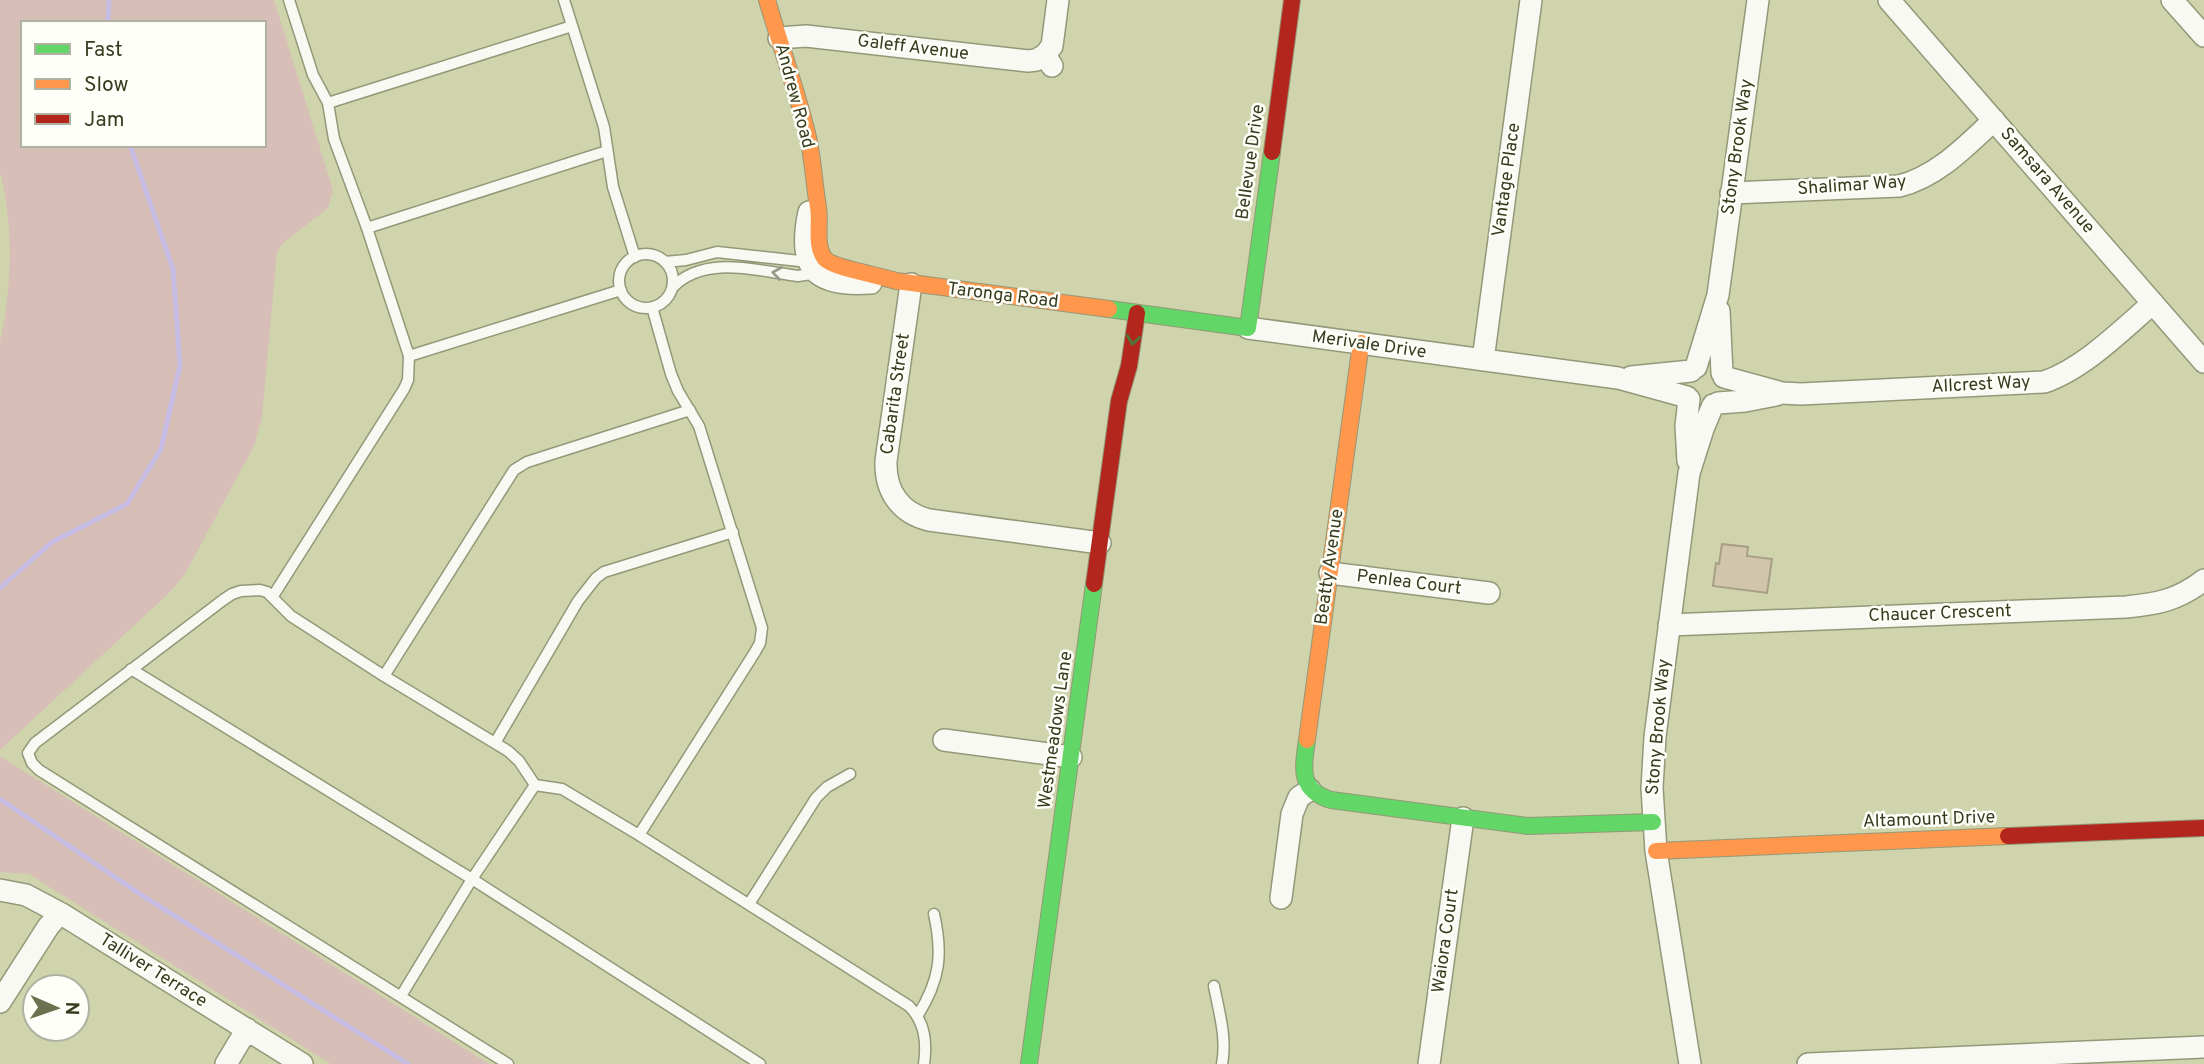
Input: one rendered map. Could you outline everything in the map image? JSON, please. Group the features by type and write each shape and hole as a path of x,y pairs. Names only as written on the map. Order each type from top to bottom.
{"street":[{"name":"Andrew Road","path":"767,0 808,135 815,194 806,223 804,243 817,265"},
{"name":"Galeff Avenue","path":"779,38 806,36 1048,61 1058,0"},
{"name":"Bellevue Drive","path":"1248,328 1292,0"},
{"name":"Vantage Place","path":"1483,360 1531,0"},
{"name":"Stony Brook Way","path":"1694,369 1718,295 1758,0"},
{"name":"Samsara Avenue","path":"1889,0 2204,362"},
{"path":"2172,0 2204,36"},
{"name":"Shalimar Way","path":"1731,193 1899,186 1915,183 1930,175 1994,121"},
{"name":"Taronga Road","path":"817,265 829,280 848,283 886,279 1120,311"},
{"name":"Cabarita Street","path":"912,284 886,461 888,482 899,504 929,520 1100,543"},
{"name":"Stony Brook Way","path":"1718,295 1723,375"},
{"name":"Allcrest Way","path":"1716,404 1782,393 2044,382 2070,370 2153,303"},
{"name":"Merivale Drive","path":"1120,311 1618,378 1688,398"},
{"name":"Westmeadows Lane","path":"1119,401 1117,365 1120,311"},
{"name":"Westmeadows Lane","path":"1029,1064 1119,401 1129,366 1137,313"},
{"name":"Beatty Avenue","path":"1310,790 1305,781 1304,764 1361,343"},
{"path":"1710,366 1723,375 1725,391 1716,404 1700,407 1688,398 1685,382 1694,369 1710,366"},
{"name":"Merivale Drive","path":"1618,378 1694,369"},
{"name":"Allcrest Way","path":"1723,375 1782,393"},
{"name":"Stony Brook Way","path":"1688,398 1686,426 1689,473"},
{"name":"Stony Brook Way","path":"1689,1064 1656,851 1653,762 1689,473 1703,429 1716,404"},
{"name":"Penlea Court","path":"1330,573 1489,593"},
{"name":"Chaucer Crescent","path":"1669,625 2126,607 2172,600 2204,580"},
{"path":"944,740 1072,757"},
{"path":"1281,898 1292,814 1299,797 1310,790 1331,800 1528,826 1653,822"},
{"name":"Waiora Court","path":"1429,1064 1463,818"},
{"name":"Altamount Drive","path":"1656,851 2204,828"},
{"name":"Talliver Terrace","path":"0,890 26,895 60,913 302,1064"},
{"path":"0,1002 48,927 60,913"},
{"path":"226,1064 247,1029"},
{"path":"1808,1064 2204,1047"}],"lane":[{"path":"274,596 399,398 408,380 409,356 367,228 334,139 328,103 313,75 289,0"},
{"path":"564,0 604,127 614,187 635,257"},
{"path":"328,103 572,26"},
{"path":"367,228 607,151"},
{"name":"Taronga Road","path":"665,262 717,252 817,265"},
{"path":"651,254 665,262 673,277 672,288 665,300 652,307 642,308 633,304 621,290 619,280 622,271 627,262 635,257 651,254"},
{"name":"Taronga Road","path":"672,288 680,279 708,268 722,266 798,276 817,265"},
{"path":"409,356 621,290"},
{"path":"639,835 760,643 762,628 699,426 671,374 652,307"},
{"path":"384,676 514,470 527,462 690,410"},
{"path":"495,743 578,601 596,578 604,572 733,532"},
{"path":"508,1064 39,770 32,764 28,753 34,743 232,593 260,590 274,596 291,616 495,743 519,761 535,785 562,789 902,1000 918,1014 923,1025 924,1064"},
{"path":"131,669 472,879 760,1064"},
{"path":"749,904 816,798 827,787 850,774"},
{"path":"401,996 472,879 535,785"},
{"path":"918,1014 934,985 937,973 939,947 934,914"},
{"path":"1214,986 1223,1031 1222,1064"}],"shaded area":[{"path":"0,0 274,0 333,190 328,208 283,243 277,252 262,417 254,446 185,574 167,595 0,750 0,342 10,257 5,193 0,172"},
{"path":"0,756 489,1064 331,1064 29,874 0,872"}],"building":[{"path":"1722,544 1748,547 1747,556 1772,559 1767,593 1713,586"}],"waterway":[{"path":"108,21 109,0"},
{"path":"0,588 52,542 127,504 161,449 180,365 173,269 131,147"},
{"path":"0,799 140,894 408,1064"}],"traffic: fast":[{"path":"1109,309 1248,328 1272,152"},
{"path":"1029,1064 1094,584"},
{"path":"1307,740 1305,777 1313,790 1331,800 1528,826 1653,822"}],"traffic: slow":[{"path":"767,0 807,133 819,213 819,241 825,259 847,269 896,281 1109,309"},
{"path":"1307,740 1361,343"},
{"path":"1656,851 2008,836"}],"traffic: jam":[{"path":"1272,152 1292,0"},
{"path":"1094,584 1119,401 1129,366 1137,313"},
{"path":"2008,836 2204,828"}]}
